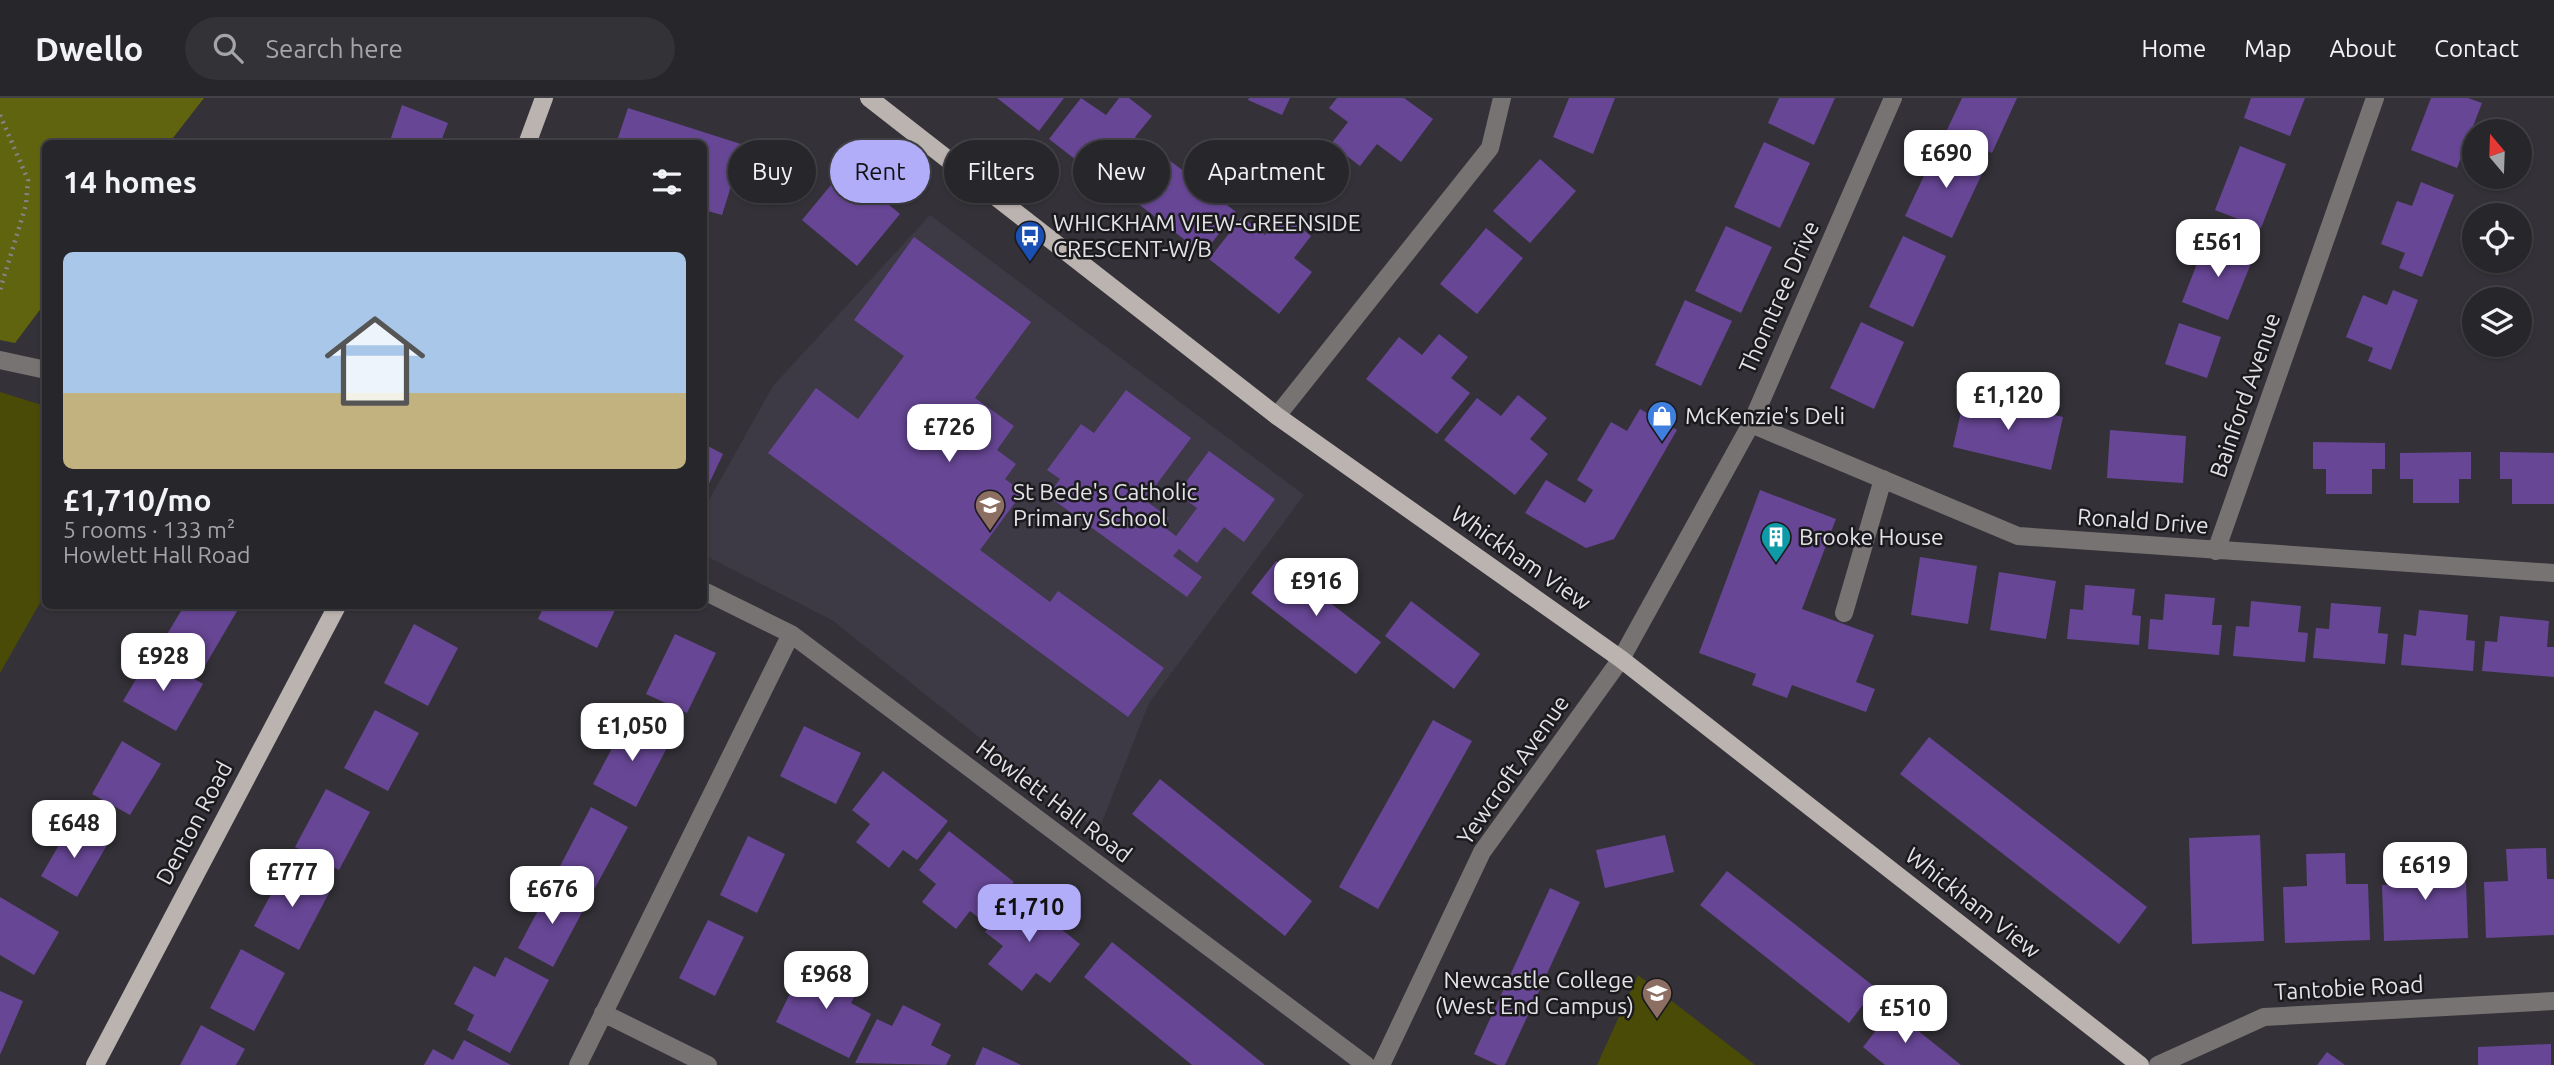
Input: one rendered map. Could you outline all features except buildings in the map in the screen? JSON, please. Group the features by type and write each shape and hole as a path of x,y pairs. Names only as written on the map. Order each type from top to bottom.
{"main road":[{"path":"528,140 544,98"},
{"name":"Whickham View","path":"877,100 1277,416 1621,659 2140,1065"},
{"name":"Denton Road","path":"95,1065 335,609"}],"street":[{"path":"1277,416 1490,148 1502,98"},
{"name":"Thorntree Drive","path":"1621,659 1751,424 1893,98"},
{"name":"Bainford Avenue","path":"2216,551 2375,98"},
{"path":"0,360 42,369"},
{"name":"Ronald Drive","path":"1751,424 2018,536 2554,573"},
{"path":"1844,612 1883,479"},
{"name":"Howlett Hall Road","path":"707,592 791,634 1366,1065"},
{"path":"578,1065 791,634"},
{"name":"Yewcroft Avenue","path":"1381,1065 1482,852 1621,659"},
{"name":"Tantobie Road","path":"2158,1065 2264,1017 2554,1001"},
{"path":"603,1013 708,1065"}],"path":[{"path":"0,116 28,180 26,205 0,290"}],"shaded area":[{"path":"0,98 204,98 171,140 42,140 42,307 15,343 0,340"},
{"name":"St Bede's Catholic Primary School","path":"930,215 1304,495 1149,703 1098,832 832,620 707,557 707,504 773,386"},
{"path":"0,392 42,405 42,599 0,673"},
{"name":"Newcastle College (West End Campus)","path":"1638,975 1755,1065 1597,1065"}],"place":[{"name":"WHICKHAM VIEW-GREENSIDE CRESCENT-W/B","path":"1030,263"},
{"name":"McKenzie's Deli","path":"1662,443"},
{"name":"St Bede's Catholic Primary School","path":"990,532"},
{"name":"Brooke House","path":"1776,564"},
{"name":"Newcastle College (West End Campus)","path":"1657,1020"}]}
